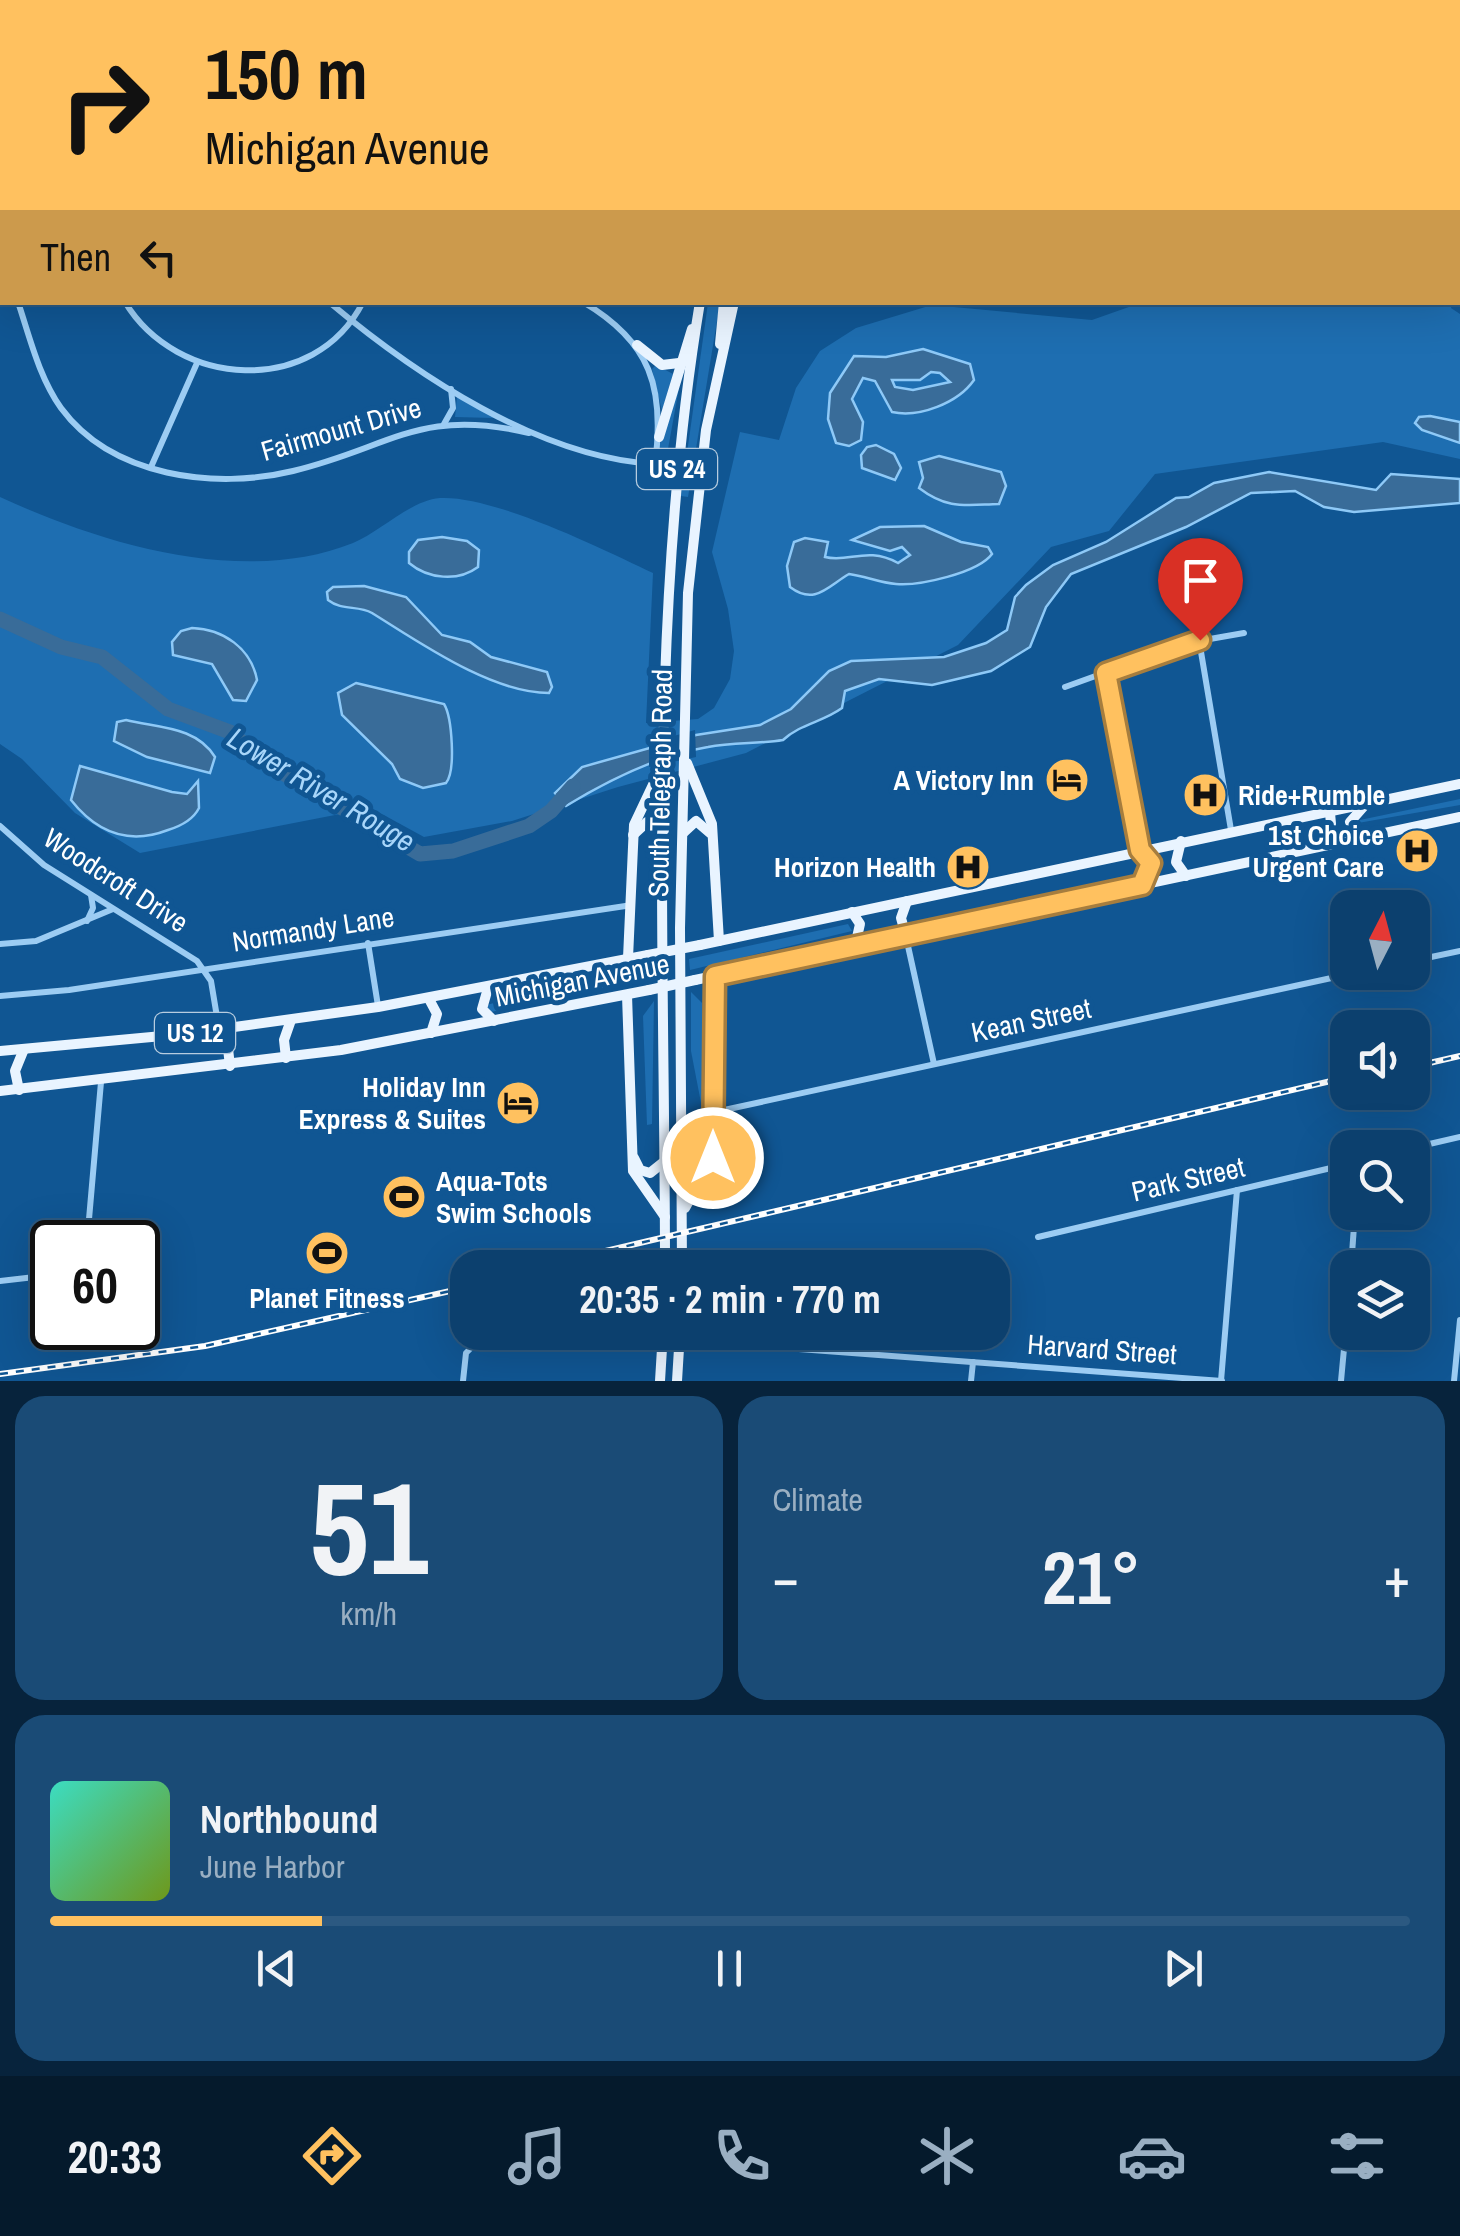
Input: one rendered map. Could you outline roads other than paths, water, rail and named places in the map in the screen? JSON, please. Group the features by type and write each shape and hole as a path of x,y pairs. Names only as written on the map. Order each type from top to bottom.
{"main road":[{"name":"South Telegraph Road","path":"665,1250 666,620 676,479 700,305"},
{"path":"720,365 724,305"},
{"name":"South Telegraph Road","path":"682,1250 683,728 691,545 733,305"},
{"path":"659,438 679,363 698,320"},
{"path":"637,345 662,365 679,363"},
{"path":"655,464 676,479"},
{"path":"684,755 709,811 720,941"},
{"path":"628,958 633,836 638,815 663,763"},
{"name":"Michigan Avenue","path":"0,1051 219,1030 488,988 1460,784"},
{"path":"1365,805 1350,822 1358,834 1369,837"},
{"path":"1316,848 1330,824 1330,813"},
{"name":"Michigan Avenue","path":"0,1091 230,1066 431,1033 1460,818"},
{"path":"633,836 647,822 659,824 664,830"},
{"path":"682,835 688,824 696,822 706,826 712,839"},
{"path":"1181,841 1176,862 1186,876"},
{"path":"1140,850 1151,865 1142,885"},
{"path":"906,936 901,918 907,901"},
{"path":"852,912 860,924 855,946"},
{"path":"682,1220 711,1165 715,976"},
{"path":"488,988 482,1009 494,1021"},
{"path":"627,995 636,1177 665,1218"},
{"path":"429,998 437,1014 431,1033"},
{"path":"286,1058 284,1040 291,1020"},
{"path":"219,1030 227,1040 230,1066"},
{"path":"19,1090 15,1071 24,1049"},
{"path":"682,1157 699,1166 713,1146"},
{"path":"633,1156 644,1172 657,1170 665,1161"},
{"path":"660,1381 662,1350"},
{"path":"677,1381 678,1350"}],"street":[{"name":"Fairmount Drive","path":"19,305 42,373 70,418 110,452 151,468 214,479 274,475 393,434 443,424 486,424 529,433"},
{"path":"128,305 153,336 197,363 240,372 284,366 321,348 351,321 361,305"},
{"path":"332,305 450,388 529,433 606,460 655,464 659,438 655,387 637,345 591,305"},
{"path":"151,468 197,363"},
{"path":"443,424 453,408 450,388"},
{"path":"1065,687 1200,640 1244,633"},
{"path":"1200,640 1231,830"},
{"path":"1106,673 1140,850"},
{"name":"Woodcroft Drive","path":"0,826 44,866 205,969"},
{"path":"87,921 93,908 91,894"},
{"name":"Normandy Lane","path":"0,996 633,904"},
{"path":"0,944 36,941 114,908"},
{"path":"906,936 934,1064"},
{"path":"368,943 378,1008"},
{"path":"1430,957 1460,951"},
{"path":"205,969 219,1030"},
{"name":"Kean Street","path":"713,1112 1330,978"},
{"path":"89,1220 100,1082"},
{"path":"1430,1144 1460,1137"},
{"name":"Park Street","path":"1038,1237 1330,1168"},
{"path":"1222,1381 1237,1190"},
{"path":"0,1282 30,1277"},
{"path":"1454,1381 1460,1320"},
{"path":"463,1381 469,1350"},
{"name":"Harvard Street","path":"837,1350 1098,1376 1222,1381"},
{"path":"1341,1381 1344,1350"},
{"path":"971,1381 973,1362"}],"waterway":[{"name":"Lower River Rouge","path":"0,619 61,647 102,657 168,709 230,732 266,763 420,854 453,851 529,826 551,811 573,786"}],"railway":[{"path":"1430,1063 1460,1056"},
{"path":"610,1250 1330,1081"},
{"path":"0,1374 205,1346 450,1291"}],"place":[{"name":"A Victory Inn","path":"1067,780"},
{"name":"Ride+Rumble","path":"1205,795"},
{"name":"1st Choice Urgent Care","path":"1417,851"},
{"name":"Horizon Health","path":"968,867"},
{"name":"Holiday Inn Express & Suites","path":"518,1103"},
{"name":"Aqua-Tots Swim Schools","path":"404,1197"},
{"name":"Planet Fitness","path":"327,1253"}]}
